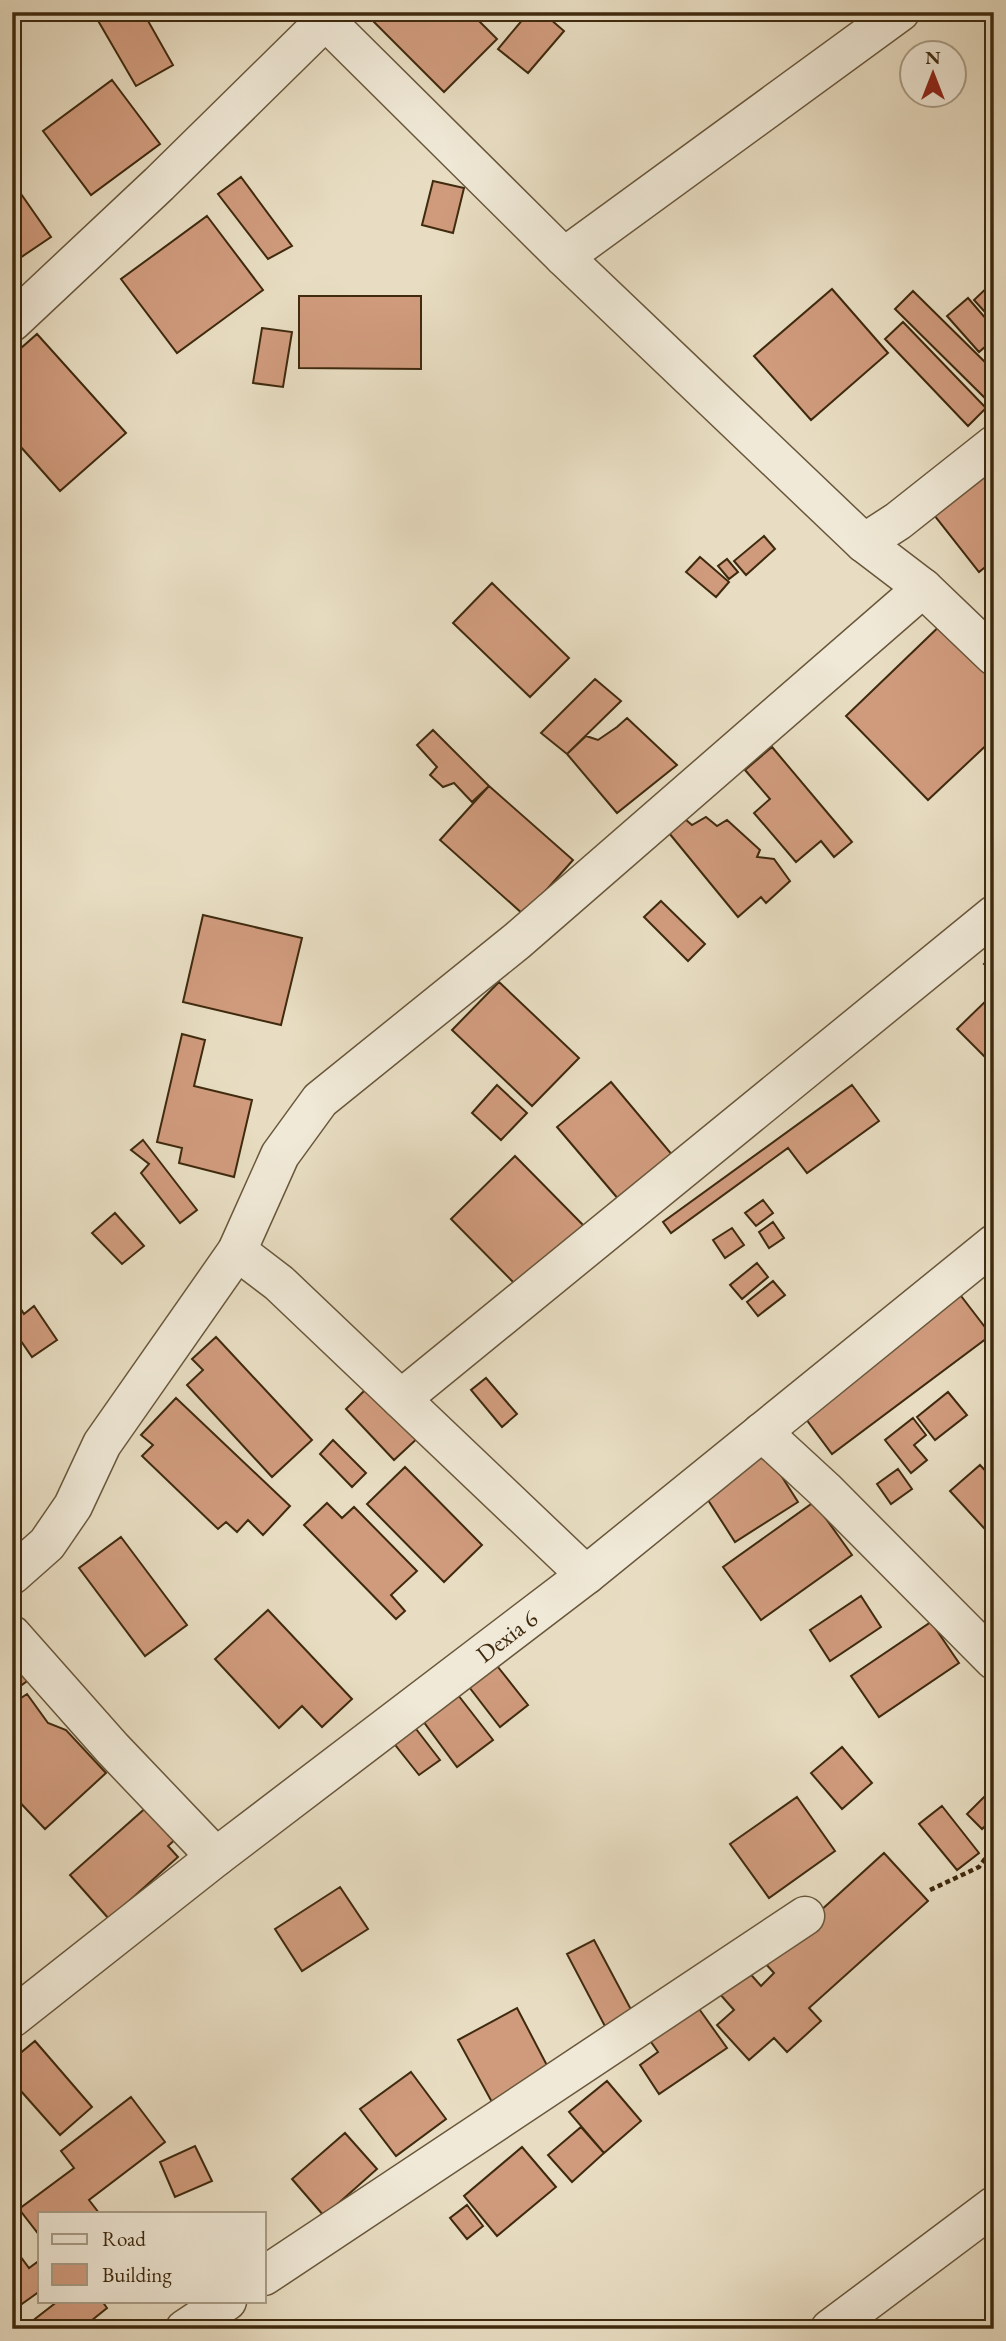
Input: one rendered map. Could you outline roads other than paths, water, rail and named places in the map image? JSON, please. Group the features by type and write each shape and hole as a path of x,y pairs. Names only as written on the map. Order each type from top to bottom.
{"street":[{"path":"564,257 900,12"},
{"path":"12,322 159,184 330,17 564,257 864,543 923,588 994,656"},
{"path":"864,543 898,521 994,445"},
{"path":"12,1575 47,1544 73,1506 102,1444 237,1251 280,1155 320,1100 517,941 923,588"},
{"path":"401,1399 994,915"},
{"name":"Dexia 6","path":"12,2018 216,1857 586,1575 994,1244"},
{"path":"237,1251 279,1283 586,1575"},
{"path":"762,1432 825,1490 994,1660"},
{"path":"12,1635 113,1749 216,1857"},
{"path":"266,2275 805,1916"},
{"path":"830,2329 994,2206"},
{"path":"185,2329 226,2302"}]}
